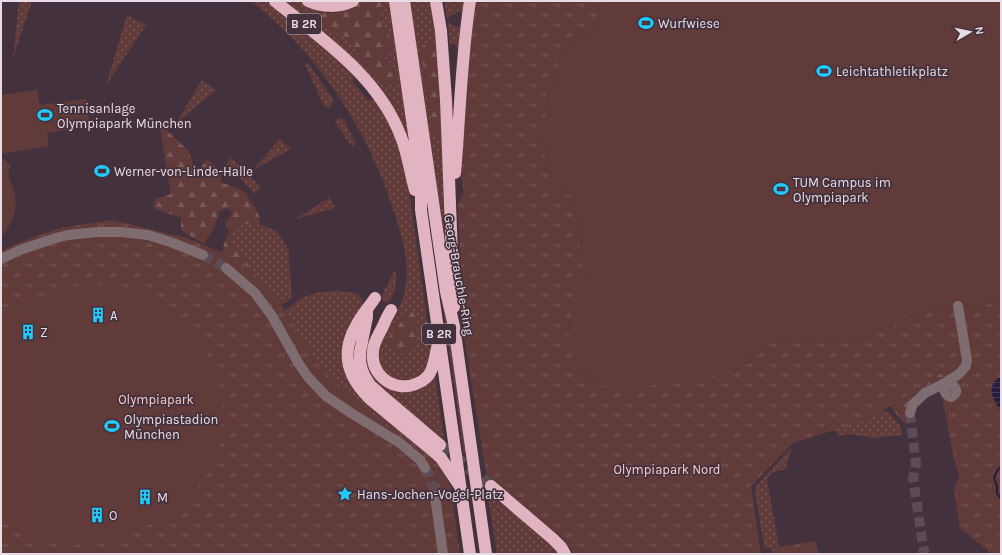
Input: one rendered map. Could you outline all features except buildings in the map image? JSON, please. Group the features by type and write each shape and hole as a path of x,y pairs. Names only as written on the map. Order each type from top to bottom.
{"highway":[{"name":"B 2R","path":"275,1 333,48 357,70 373,88 394,120 401,137 421,210"},
{"path":"308,1 327,6 340,6 353,1"},
{"name":"Georg-Brauchle-Ring","path":"395,1 421,183 421,210 470,554"},
{"name":"Georg-Brauchle-Ring","path":"404,1 446,292 454,326 486,554"},
{"name":"B 2R","path":"436,1 444,63 454,290 454,326"},
{"path":"449,189 455,173 462,76 470,1"},
{"path":"375,298 362,315 349,342 349,366 355,383 368,398 441,458 461,487"},
{"path":"367,310 363,342 360,352 360,362 365,377 370,385 440,445"},
{"path":"363,342 390,310 375,340 372,353 374,366 388,382 398,386 405,386 414,385 423,380 430,372 440,339"},
{"path":"491,486 553,539 561,547 565,554"}],"street":[{"path":"1,259 20,250 56,238 68,235 98,232 121,232 148,235 174,243 203,255"},
{"path":"226,268 255,293 272,316 299,364 308,377 326,396 400,443 420,460 425,468"},
{"path":"910,413 913,404 925,393 959,374 966,366 967,360 958,306"},
{"path":"435,496 443,554"}],"green space":[{"path":"19,1 32,1 13,58"},
{"path":"251,1 266,1 354,73 353,82 368,100 375,99 387,118 401,149 409,190 432,356 423,376 409,383 387,378 375,358 382,335 402,301 407,275 403,241 385,186 357,126 340,98 321,71 300,46","holes":["403,316 408,353 388,337 394,332 396,325 403,321"]},
{"path":"284,1 301,1 308,5 366,1 346,10 325,13 340,36 346,37 351,41 358,54 384,82 394,69 386,60 385,55 390,47 389,33 381,24 380,7 384,1 390,1 410,145 381,89 365,70 354,59"},
{"path":"366,1 384,1 380,7 381,22 383,27 389,33 390,47 385,55 386,60 394,69 398,79 396,82 390,84 384,82 358,54 351,41 315,21 315,18 325,13 334,13 347,10"},
{"path":"399,1 401,1 466,453 464,454"},
{"path":"409,1 431,1 437,42 421,52 433,130 441,130 443,128 449,274"},
{"path":"444,1 455,3 458,1 467,1 464,15 458,11 447,19"},
{"name":"Olympiapark Nord","path":"474,1 601,1 598,18 593,30 568,44 561,54 553,87 547,95 549,110 545,118 542,132 549,183 573,196 586,283 572,312 569,332 570,345 574,359 584,373 592,380 605,386 734,371 747,363 761,346 768,342 776,341 801,344 841,337 844,340 856,337 857,340 869,338 871,332 892,329 897,317 948,309 956,306 965,307 1001,302 1001,554 992,554 960,528 954,490 959,476 954,459 941,391 974,364 961,361 870,419 793,443 751,486 761,554 574,554 562,538 491,478 487,479 466,349 461,312 459,275 458,204 463,189 460,175"},
{"name":"TUM Campus im Olympiapark","path":"601,1 1001,1 1001,302 965,307 951,307 948,309 898,317 898,322 892,329 871,332 869,338 857,340 856,337 844,340 841,337 801,344 776,341 768,342 761,346 753,357 741,367 724,374 626,390 605,385 595,381 587,375 574,358 569,337 575,285 586,283 573,196 549,183 542,132 545,118 549,110 547,94 553,87 561,54 568,44 593,30 598,18"},
{"path":"127,15 146,25 106,85"},
{"path":"448,23 458,27 463,24 461,54 454,44 450,45"},
{"path":"437,42 443,128 439,134 436,134 433,130 421,52 423,46 427,43"},
{"path":"308,63 334,100 330,107 324,107 305,64"},
{"path":"202,80 216,90 176,123"},
{"name":"Tennisanlage Olympiapark München","path":"37,90 40,105 86,99 90,126 47,133 49,146 1,154 1,95"},
{"path":"340,118 344,120 355,142 354,146 351,145 335,123 336,119"},
{"path":"159,123 189,151 196,175 207,159 221,171 221,182 245,192 259,215 260,224 244,224 229,233 226,223 232,213 228,208 220,210 213,230 204,243 181,230 181,218 153,208 155,199 171,194"},
{"path":"280,139 291,149 253,170"},
{"path":"1,157 11,165 9,169 9,178 14,191 16,203 14,216 1,237"},
{"path":"231,158 261,188 254,193 226,164"},
{"path":"330,197 335,208 296,219"},
{"name":"Olympiapark","path":"112,220 187,238 243,261 283,308 320,366 361,406 429,455 442,470 451,488 460,554 1,554 1,251 15,244 60,228"},
{"path":"244,224 260,224 276,231 289,251 292,297 283,304 274,305 242,275 249,267 236,249 229,233"},
{"path":"229,233 236,249 249,267 242,275 221,264 224,244"},
{"path":"394,272 396,272 396,283 394,291 390,301 385,303 382,299 382,295"},
{"name":"Olympiastadion München","path":"106,285 133,291 156,301 182,319 200,340 213,366 219,387 224,413 222,440 209,471 193,494 169,514 144,527 119,537 88,545 58,544 27,537 1,521 1,319 47,294 78,286"},
{"path":"337,291 356,293 362,299 363,307 344,348 439,463 429,466 356,412 281,319 286,310 300,299 318,292"},
{"path":"412,312 416,315 416,340 411,351 407,354 400,354 391,350 388,345 388,337 394,332 396,325 403,321 403,316 405,313"},
{"path":"369,340 371,340 389,387 435,376 447,459 441,454 439,436 381,388 372,377 366,363 366,347"},
{"path":"962,347 962,365 952,373 923,388 912,397 907,406 907,423 904,423 892,409 896,393"},
{"path":"879,410 888,412 901,427 902,435 874,438 849,434 837,436 837,431 762,427"},
{"path":"791,448 786,469 773,473 767,479 779,546 767,548 764,546 755,492 757,485"},
{"path":"492,496 553,546 559,554 497,554 488,497"},
{"path":"816,541 819,554 772,554 771,548"}],"shaded area":[{"path":"1000,377 1001,410 995,402 992,393 993,384"}],"waterway":[{"path":"1001,466 994,478 997,486 997,493 1001,499"}],"tunnel":[{"path":"203,255 226,268"},
{"path":"910,413 916,464 913,478 924,552 927,554"},
{"path":"440,445 491,486"},
{"path":"425,468 429,474 435,496"}],"place":[{"name":"Wurfwiese","path":"646,23"},
{"name":"Leichtathletikplatz","path":"824,71"},
{"name":"Tennisanlage Olympiapark München","path":"45,115"},
{"name":"Werner-von-Linde-Halle","path":"102,171"},
{"name":"TUM Campus im Olympiapark","path":"781,189"},
{"name":"A","path":"98,315"},
{"name":"Z","path":"28,332"},
{"name":"Olympiastadion München","path":"112,426"},
{"name":"Hans-Jochen-Vogel-Platz","path":"345,494"},
{"name":"M","path":"145,497"},
{"name":"O","path":"97,515"}]}
